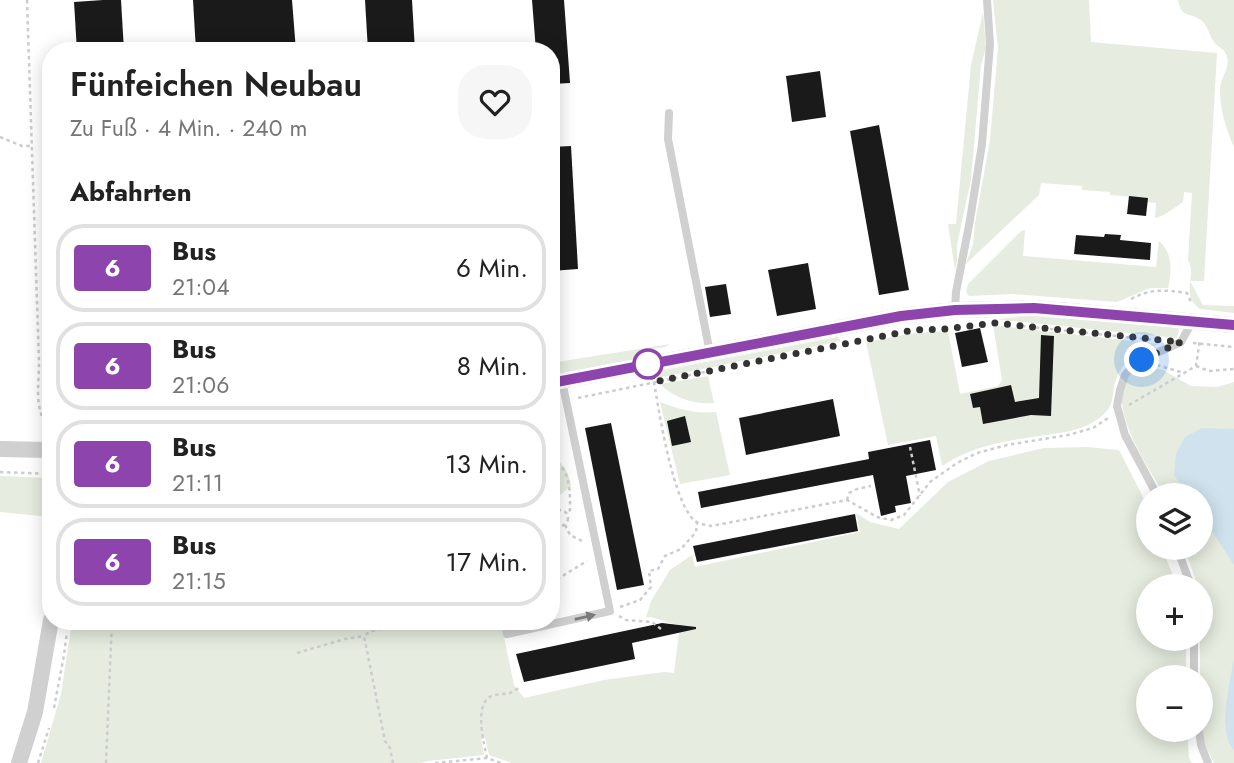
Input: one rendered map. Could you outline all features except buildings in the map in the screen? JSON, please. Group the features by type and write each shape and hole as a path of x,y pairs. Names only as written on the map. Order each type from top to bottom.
{"street":[{"path":"560,381 901,316 955,310 1034,308 1234,325"},
{"path":"0,449 42,450"},
{"path":"19,763 35,712 49,630"}],"lane":[{"path":"955,310 982,144 990,44 987,0"},
{"path":"669,113 668,139 709,353"},
{"path":"1151,483 1125,435 1117,406 1125,375 1136,362 1181,342 1197,322"},
{"path":"560,390 566,401 610,611 560,622"},
{"path":"506,630 507,634 525,630"},
{"path":"1201,742 1208,763"}],"path":[{"path":"27,0 39,409 42,419"},
{"path":"0,137 22,146 32,146"},
{"path":"1196,366 1199,344 1197,322"},
{"path":"1020,326 1234,347"},
{"path":"1142,360 1184,373"},
{"path":"1196,366 1209,371 1234,369"},
{"path":"696,523 711,526 847,500 877,517 891,520 904,514 930,482 957,463 977,453 1006,445 1093,428 1112,416 1117,406 1126,407 1196,366"},
{"path":"566,401 707,371"},
{"path":"610,611 640,600 650,587 649,571 658,569 665,556 681,549 696,532 696,523 685,508 672,470 654,382"},
{"path":"910,447 919,496"},
{"path":"560,465 567,476 570,510 567,513 568,521 560,526"},
{"path":"0,472 42,474"},
{"path":"847,500 849,493 872,486"},
{"path":"560,510 567,513"},
{"path":"560,577 597,552 570,535 565,525"},
{"path":"610,611 626,620 652,622 661,629"},
{"path":"106,763 112,630"},
{"path":"297,653 364,636 376,630"},
{"path":"364,636 385,741 390,748 393,763"},
{"path":"487,758 483,736 483,705 488,698 496,694 510,693 520,688"},
{"path":"435,763 487,758 501,763"}],"shaded area":[{"path":"993,0 1089,0 1091,42 1217,53 1204,281 1190,281 1191,266 1188,260 1192,193 1184,192 1183,202 1155,218 1156,203 1147,202 1147,198 1082,190 1082,186 1041,183 1039,195 966,264 973,244 990,140 998,48"},
{"path":"1178,0 1234,0 1234,147 1220,97 1228,64 1226,54 1213,40 1203,22 1181,10"},
{"path":"983,12 986,48 981,65 971,179 957,245 955,270 948,224 956,224 971,65"},
{"path":"1025,230 1023,256 1156,267 1159,241 1167,251 1170,263 1168,288 1151,288 1117,302 1013,294 969,296 966,292 968,284"},
{"path":"1190,282 1203,305 1234,306 1234,313 1200,309 1191,297"},
{"path":"1032,316 1175,326 1179,330 1177,338 995,319"},
{"path":"993,325 1158,344 1127,361 1116,379 1108,409 1082,428 989,445 942,466 936,436 888,445 866,342 914,333 948,331 960,394 998,386 1002,380"},
{"path":"838,337 841,341 658,378 659,371"},
{"path":"670,344 644,351 645,357 560,374 560,362"},
{"path":"1141,365 1163,370 1191,386 1217,387 1234,382 1234,763 1214,763 1204,743 1213,742 1213,665 1200,665 1200,651 1213,651 1213,574 1194,574 1188,560 1213,560 1213,483 1157,483 1140,454 1126,421 1122,405 1123,390 1128,377"},
{"path":"708,376 714,403 685,399 660,384"},
{"path":"660,402 687,410 716,412 730,475 680,484"},
{"path":"1087,447 1119,450 1136,483 1136,560 1167,560 1172,574 1136,574 1136,651 1186,651 1186,665 1136,665 1136,742 1188,742 1192,763 512,763 489,755 485,738 481,740 484,755 421,763 41,763 61,694 71,630 503,630 514,685 524,698 604,680 674,673 680,625 646,617 651,601 670,570 692,555 695,567 860,532 856,513 870,522 899,529 948,482 989,461 1044,448"},
{"path":"560,463 566,470 571,486 560,495"},
{"path":"0,476 42,478 42,516 0,512"}],"water":[{"path":"1202,428 1234,429 1234,565 1213,533 1213,483 1180,483 1174,475 1176,454 1185,437"},
{"path":"1234,659 1234,750 1226,732 1225,720"}],"bus line":[{"name":"6","path":"560,381 901,316 955,310 1034,308 1234,325"}],"route":[{"path":"648,364 654,382 914,330 994,323 1181,342 1142,360"}]}
